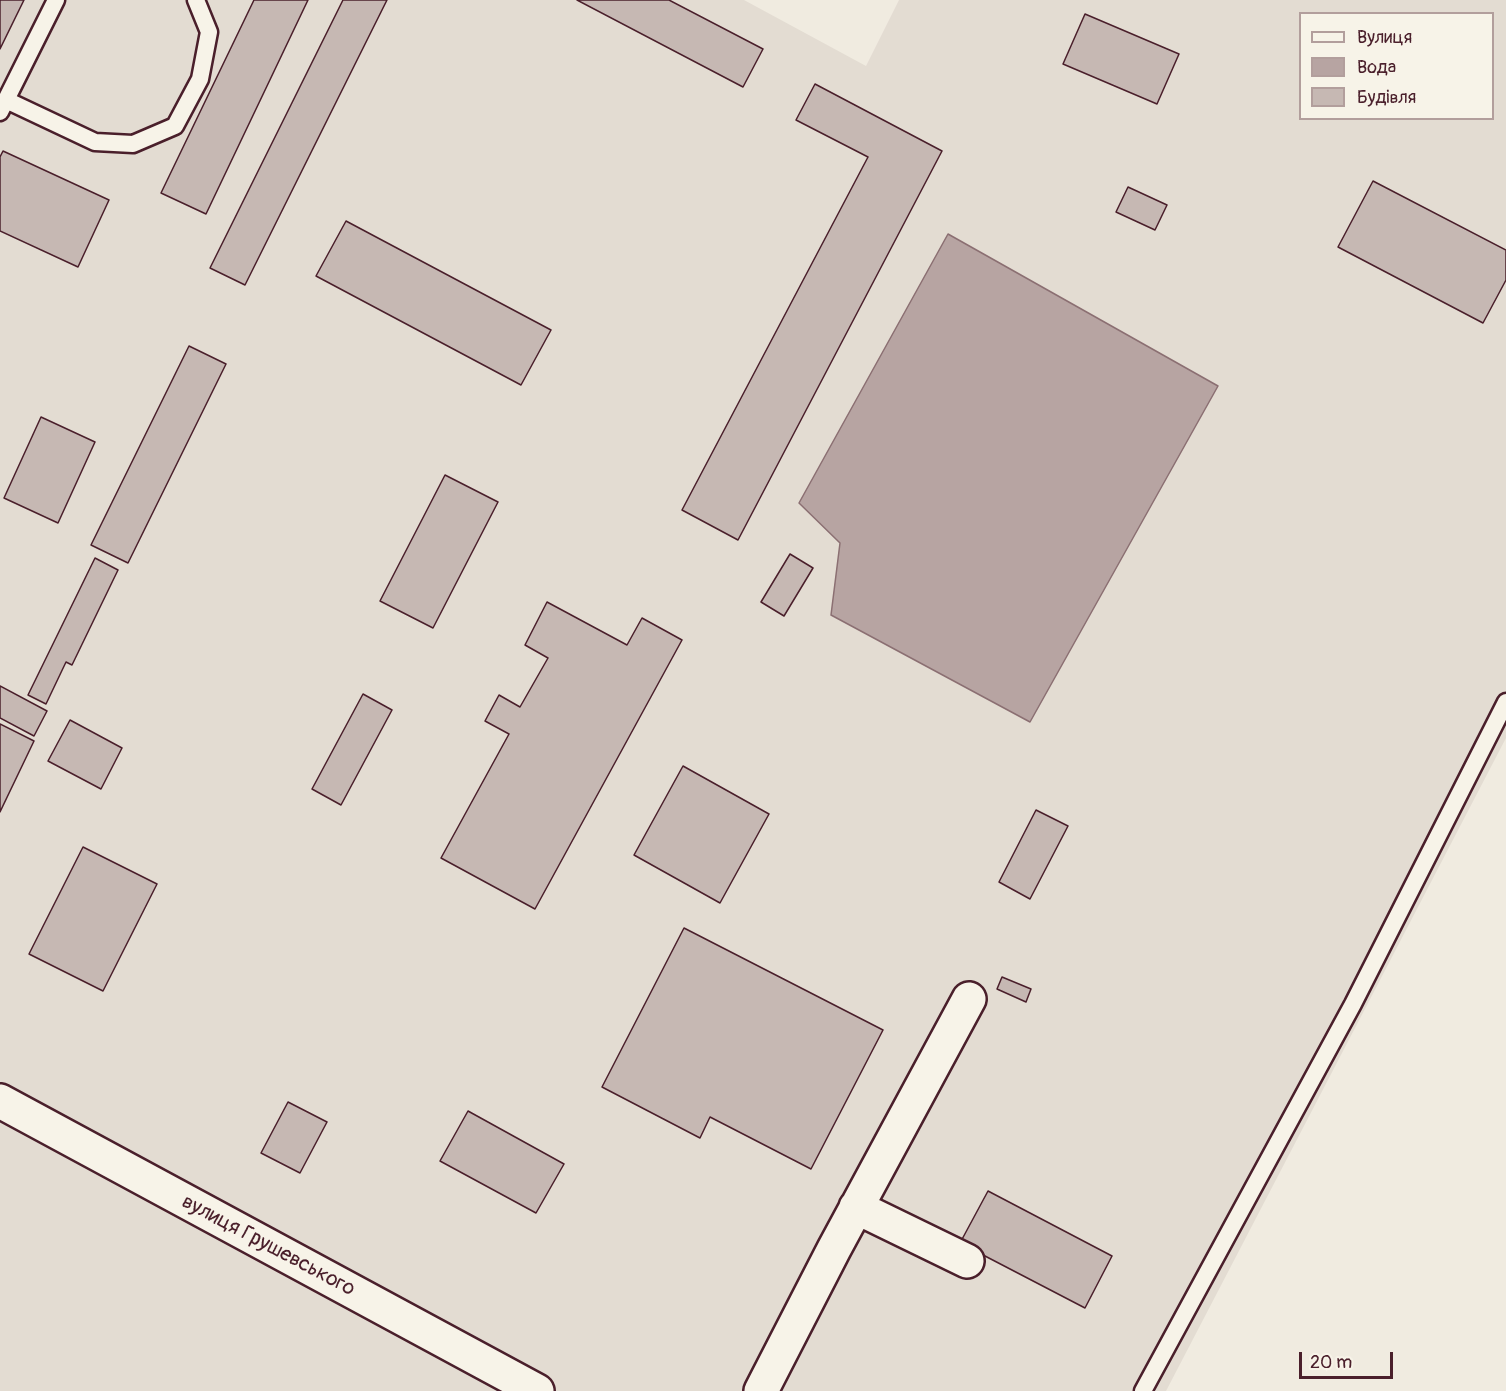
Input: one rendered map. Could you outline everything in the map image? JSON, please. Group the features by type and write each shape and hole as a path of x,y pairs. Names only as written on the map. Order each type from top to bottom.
{"street":[{"path":"761,1391 856,1208 969,999"},
{"name":"вулиця Грушевського","path":"0,1101 537,1391"},
{"path":"856,1208 967,1261"}],"lane":[{"path":"56,0 3,106 95,142 133,144 175,126 200,79 209,32 196,0"},
{"path":"1143,1391 1353,1004 1506,702"}],"shaded area":[{"path":"0,0 744,0 866,66 899,0 1506,0 1506,738 1166,1391 0,1391"}],"water":[{"path":"948,234 1218,386 1030,722 831,615 840,543 799,503"}],"building":[{"path":"0,0 24,0 0,49"},
{"path":"254,0 308,0 206,214 161,193"},
{"path":"343,0 387,0 245,285 210,268"},
{"path":"577,0 669,0 763,49 743,87"},
{"path":"1085,14 1179,54 1157,104 1063,64"},
{"path":"815,84 942,151 738,540 682,510 868,157 796,120"},
{"path":"3,151 109,200 78,267 0,231 0,157"},
{"path":"1373,181 1506,250 1506,280 1483,323 1338,247"},
{"path":"1128,187 1167,205 1155,230 1116,212"},
{"path":"346,221 551,330 521,385 316,276"},
{"path":"189,346 226,364 128,563 91,545"},
{"path":"41,417 95,442 58,523 4,498"},
{"path":"445,475 498,502 433,628 380,601"},
{"path":"790,554 813,568 784,616 761,602"},
{"path":"95,558 118,570 72,665 66,662 46,704 28,695"},
{"path":"547,602 627,645 642,618 682,640 535,909 441,858 509,734 485,721 499,695 520,707 548,658 525,645"},
{"path":"0,686 47,711 34,736 0,718"},
{"path":"363,694 392,710 341,805 312,789"},
{"path":"70,720 122,748 101,789 48,761"},
{"path":"0,724 34,741 0,812"},
{"path":"683,766 769,814 720,903 634,855"},
{"path":"1036,810 1068,826 1030,899 999,882"},
{"path":"83,847 157,884 103,991 29,954"},
{"path":"684,928 883,1030 811,1169 710,1117 700,1138 602,1087"},
{"path":"1002,977 1031,989 1026,1002 997,989"},
{"path":"288,1102 327,1122 300,1173 261,1153"},
{"path":"468,1111 564,1164 536,1213 440,1161"},
{"path":"988,1191 1112,1256 1085,1308 960,1243"}]}
